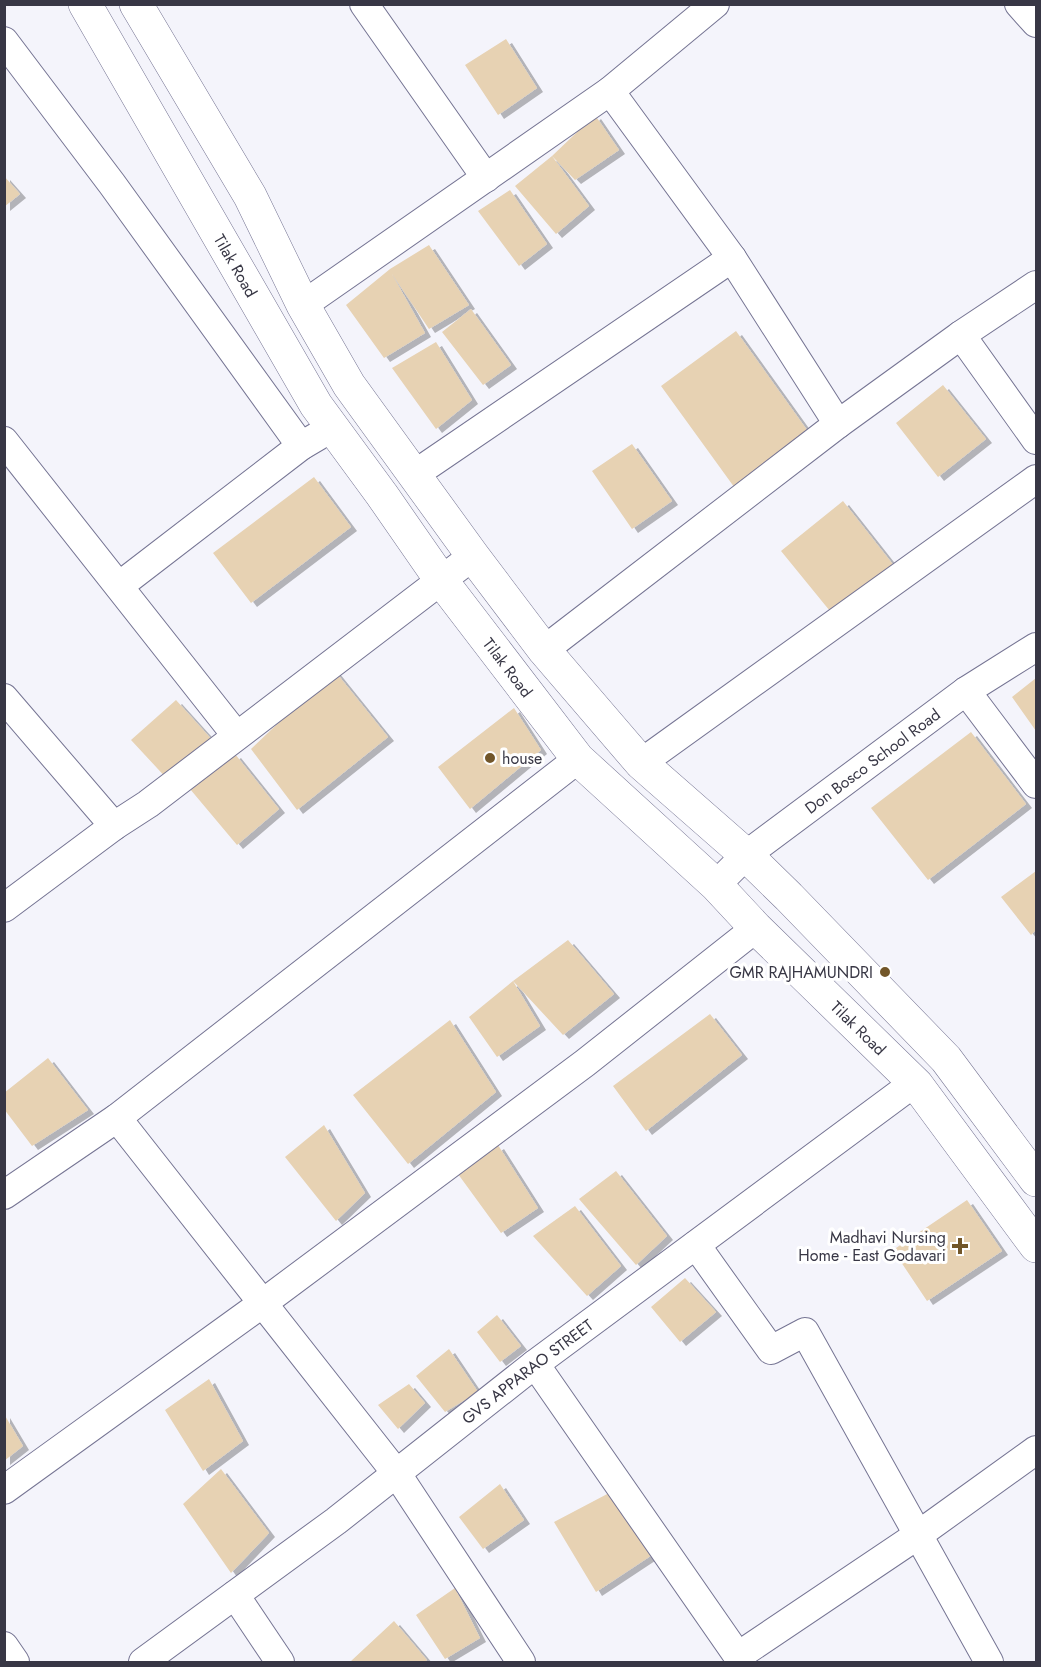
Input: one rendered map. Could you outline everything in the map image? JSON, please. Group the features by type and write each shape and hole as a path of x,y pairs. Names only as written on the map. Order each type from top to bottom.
{"street":[{"name":"Tilak Road","path":"85,4 316,405 441,580 578,759 716,885 756,928 914,1083 1036,1246"},
{"path":"136,4 250,196 303,305 349,385 472,556 544,650 641,764 746,855 946,1059 1036,1180"},
{"path":"364,4 486,178"},
{"path":"303,305 610,91 715,4"},
{"path":"1019,4 1036,23"},
{"path":"4,41 112,184 301,446"},
{"path":"610,91 732,258 838,424"},
{"path":"415,474 732,258"},
{"path":"544,650 838,424 1036,285"},
{"path":"961,336 1036,440"},
{"path":"119,586 301,446 333,428"},
{"path":"4,441 236,735"},
{"path":"641,764 1036,479"},
{"path":"4,908 114,826 148,804 472,556"},
{"name":"Don Bosco School Road","path":"716,885 746,855 966,691 1036,647"},
{"path":"966,691 1036,784"},
{"path":"4,698 114,826"},
{"path":"4,1195 117,1118 578,759"},
{"path":"4,1490 264,1303 585,1063 756,928"},
{"name":"GVS APPARAO STREET","path":"144,1662 397,1474 535,1364 914,1083"},
{"path":"117,1118 397,1474 521,1662"},
{"path":"696,1245 771,1350 805,1332 989,1662"},
{"path":"535,1364 740,1659 1036,1450"},
{"path":"235,1595 279,1662"},
{"path":"4,1646 15,1662"}],"building":[{"path":"506,39 537,88 498,115 465,65"},
{"path":"595,115 619,150 575,180 552,156"},
{"path":"552,156 589,206 556,234 515,186"},
{"path":"4,176 20,194 4,207"},
{"path":"510,190 547,244 519,266 478,211"},
{"path":"429,245 469,305 429,329 392,274 425,333 384,358 346,305 390,269"},
{"path":"471,309 511,365 483,385 442,332"},
{"path":"736,331 812,437 737,491 661,386"},
{"path":"436,342 472,400 436,429 392,368"},
{"path":"943,385 986,439 938,477 896,423"},
{"path":"632,444 672,501 632,529 592,471"},
{"path":"314,477 351,527 251,603 213,553"},
{"path":"843,501 895,567 834,616 781,551"},
{"path":"334,670 388,737 297,810 251,749"},
{"path":"1036,678 1036,731 1012,697"},
{"path":"176,700 214,742 170,782 131,740"},
{"name":"house","path":"514,708 541,750 470,809 438,767"},
{"path":"971,732 1026,804 928,880 871,808"},
{"path":"235,754 279,809 237,845 190,789"},
{"path":"1036,871 1036,930 1031,935 1001,897"},
{"path":"568,940 614,994 563,1035 513,981"},
{"path":"513,981 540,1026 497,1057 469,1017"},
{"path":"710,1014 742,1055 646,1131 613,1086"},
{"path":"450,1020 496,1092 408,1164 353,1095"},
{"path":"48,1058 88,1110 32,1146 4,1109 4,1093"},
{"path":"324,1125 365,1193 336,1221 285,1157"},
{"path":"498,1145 538,1208 501,1233 458,1174"},
{"path":"616,1171 667,1236 636,1265 579,1199"},
{"path":"967,1200 1002,1251 927,1301 893,1250"},
{"path":"575,1206 621,1266 587,1296 533,1236"},
{"path":"685,1278 716,1312 680,1342 651,1307"},
{"path":"497,1315 521,1346 500,1362 477,1332"},
{"path":"449,1349 478,1392 445,1412 416,1376"},
{"path":"209,1379 243,1441 203,1471 165,1410"},
{"path":"409,1384 425,1403 398,1429 378,1405"},
{"path":"4,1414 23,1446 4,1461"},
{"path":"221,1469 269,1533 231,1573 183,1504"},
{"path":"500,1484 524,1520 483,1549 459,1517"},
{"path":"611,1492 652,1555 596,1592 554,1522"},
{"path":"455,1588 480,1638 445,1659 416,1615"},
{"path":"394,1621 427,1660 425,1662 351,1661"}],"place":[{"name":"house","path":"490,758"},
{"name":"GMR RAJHAMUNDRI","path":"885,972"},
{"name":"Madhavi Nursing Home - East Godavari","path":"960,1246"}]}
